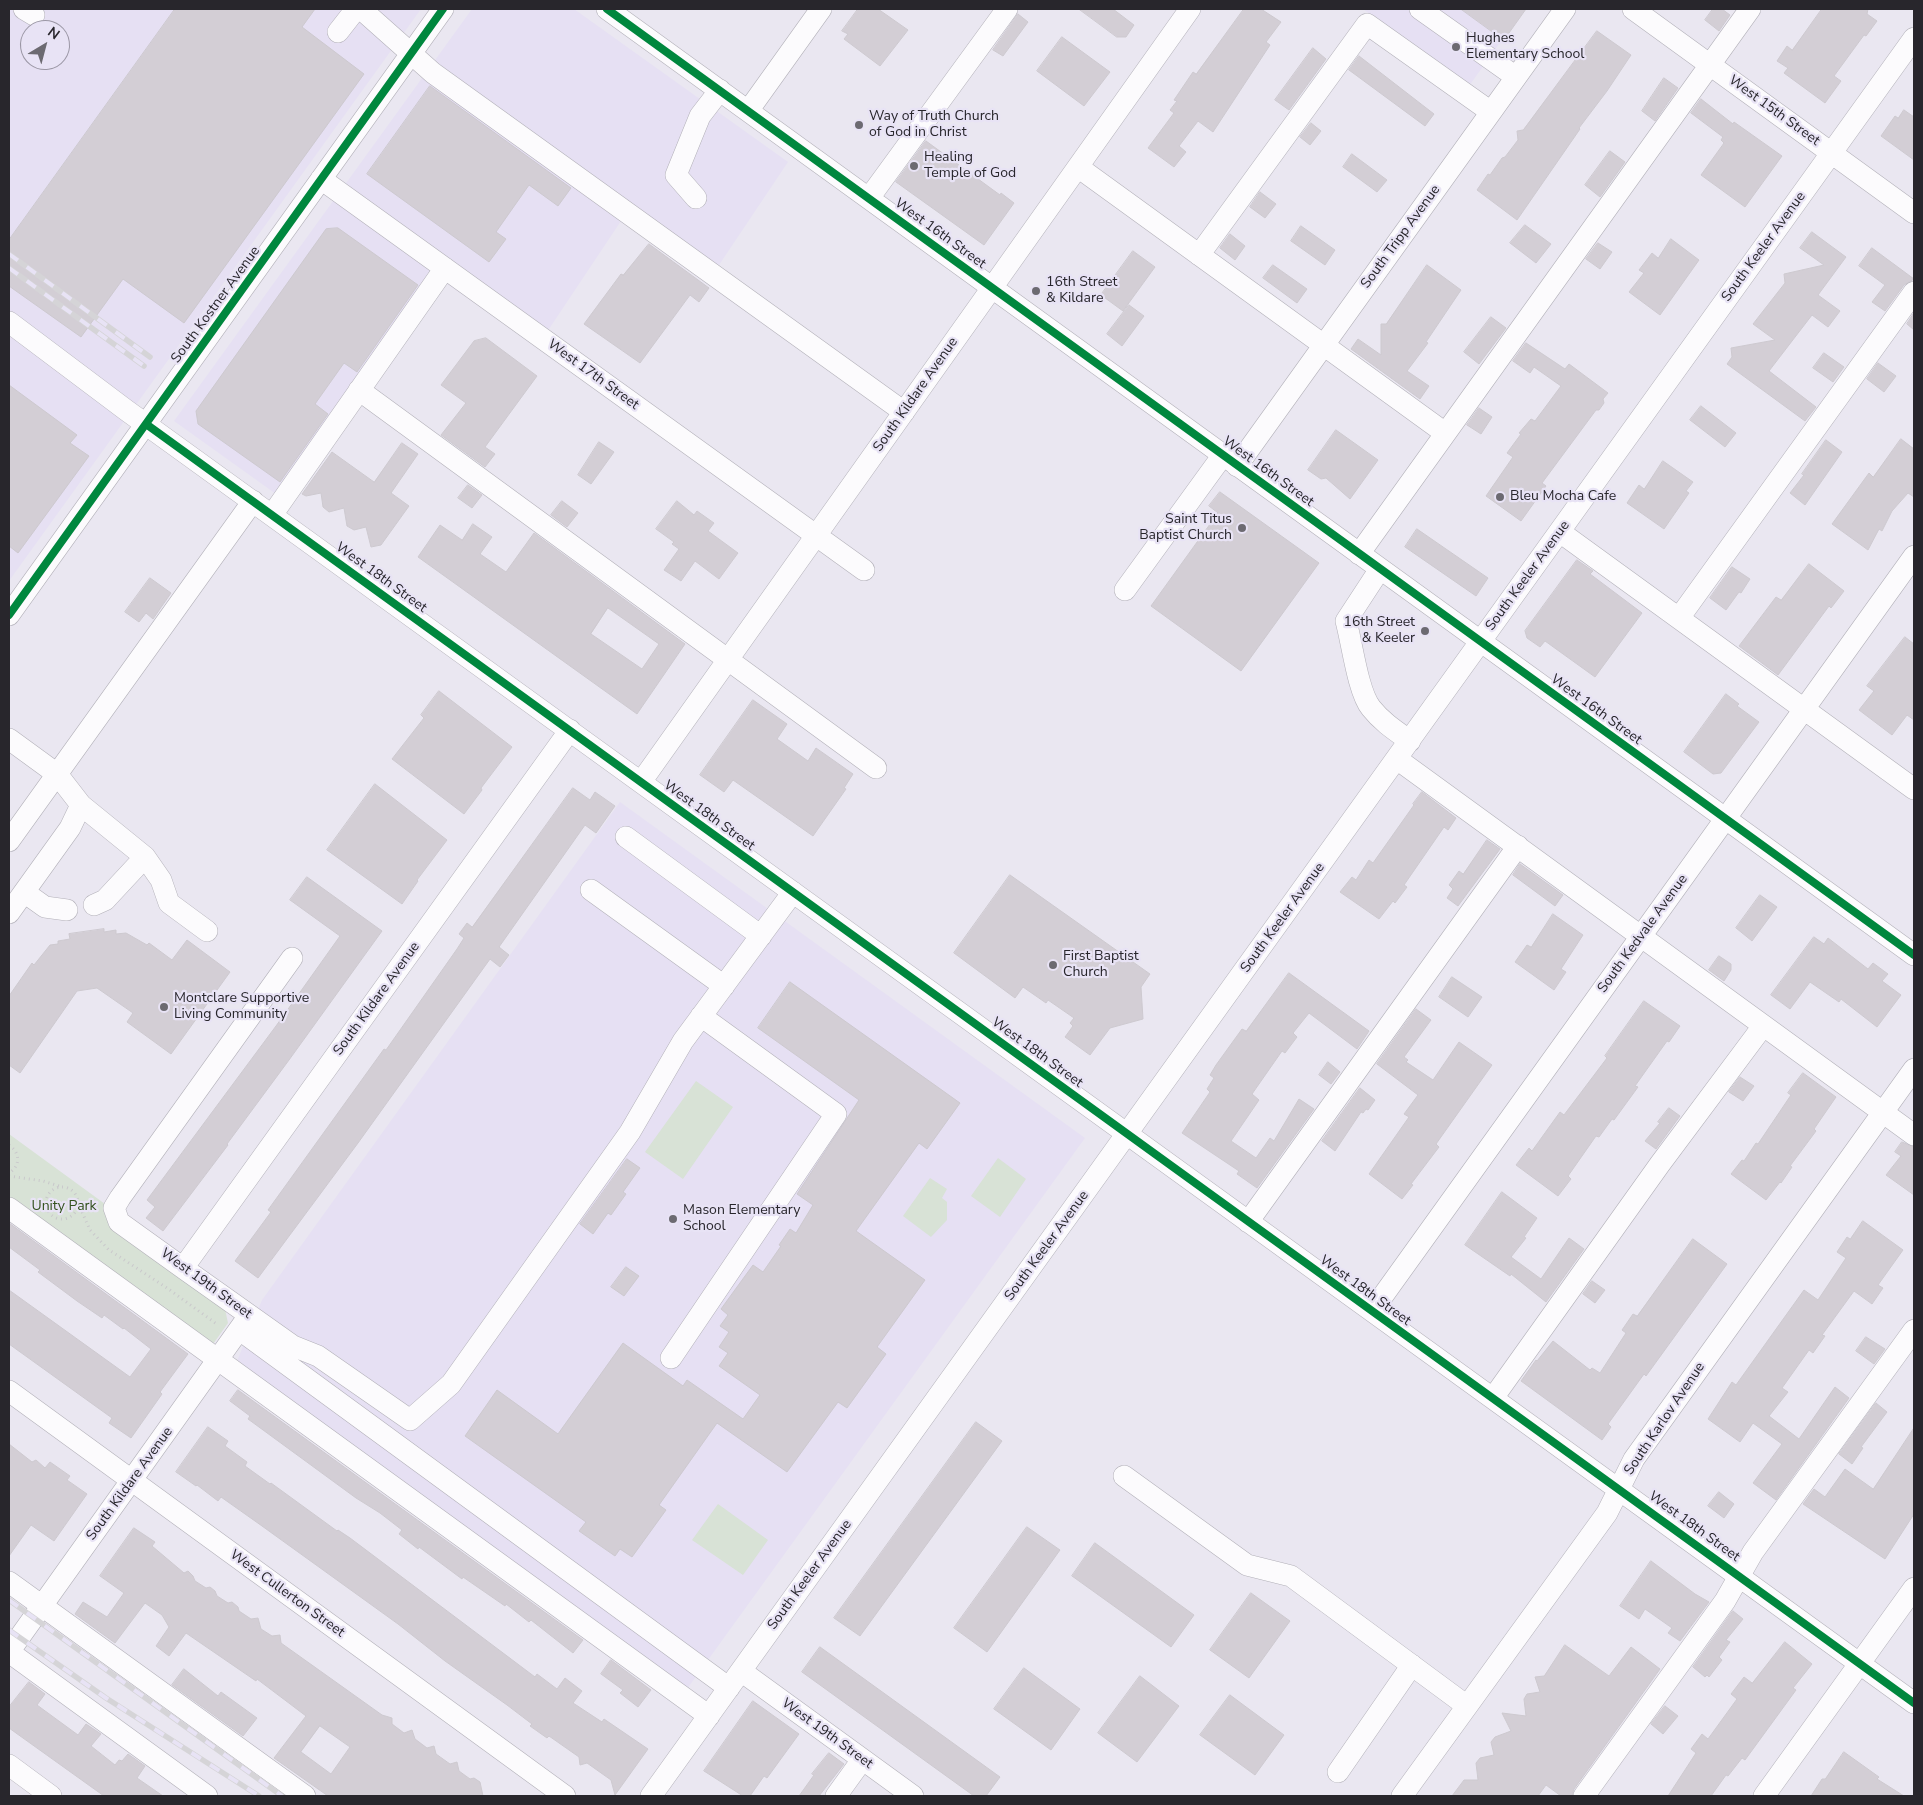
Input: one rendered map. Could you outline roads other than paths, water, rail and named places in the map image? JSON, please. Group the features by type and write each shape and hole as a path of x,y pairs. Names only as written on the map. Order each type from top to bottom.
{"street":[{"path":"338,32 356,9"},
{"path":"361,9 412,52 433,73 904,412"},
{"name":"South Kostner Avenue","path":"9,615 443,9"},
{"name":"West 16th Street","path":"607,9 631,16 748,111 1914,955"},
{"path":"748,111 821,9"},
{"path":"869,198 1006,9"},
{"name":"South Kildare Avenue","path":"641,782 1190,9"},
{"path":"1420,9 1516,77"},
{"name":"South Tripp Avenue","path":"1125,590 1324,344 1565,9"},
{"name":"West 15th Street","path":"1633,9 1914,213"},
{"path":"1359,554 1750,9"},
{"path":"1200,255 1367,24 1491,112"},
{"name":"South Keeler Avenue","path":"651,1796 1914,38"},
{"path":"696,198 676,175 700,116 720,90"},
{"path":"1078,167 1445,433"},
{"name":"West 17th Street","path":"321,179 864,570"},
{"path":"272,515 445,268"},
{"path":"1679,618 1914,292"},
{"name":"West 18th Street","path":"9,322 252,501 1914,1703"},
{"path":"359,390 876,768"},
{"path":"9,841 252,501"},
{"path":"1560,532 1914,789"},
{"name":"South Kedvale Avenue","path":"1372,1311 1914,556"},
{"path":"1380,569 1346,622 1360,681 1370,707 1386,724 1410,741"},
{"name":"South Kildare Avenue","path":"183,1268 570,730"},
{"path":"9,739 57,774 81,805 145,856 161,880 169,903 207,931"},
{"path":"1397,759 1914,1135"},
{"path":"9,913 70,828 81,805"},
{"path":"626,837 761,936"},
{"path":"1248,1222 1518,846"},
{"path":"94,906 105,900 145,856"},
{"path":"591,890 724,986"},
{"path":"24,892 45,907 67,910"},
{"path":"671,1358 836,1114 701,1016 793,892"},
{"name":"West 19th Street","path":"292,958 120,1198 114,1208 120,1222 183,1268 245,1322 735,1680 862,1760 913,1796"},
{"name":"West 19th Street","path":"245,1322 318,1356 410,1420 451,1384 630,1132 683,1041 701,1016"},
{"path":"1493,1398 1660,1164 1763,1026"},
{"name":"South Karlov Avenue","path":"1402,1796 1607,1513 1634,1459 1914,1069"},
{"path":"9,1208 709,1716"},
{"name":"South Kildare Avenue","path":"9,1652 245,1322"},
{"path":"1584,1796 1725,1601 1753,1552 1914,1330"},
{"name":"West Cullerton Street","path":"9,1391 565,1796"},
{"path":"1124,1476 1247,1565 1291,1576 1467,1706"},
{"path":"9,1582 305,1796"},
{"path":"1764,1796 1914,1588"},
{"path":"9,1652 207,1796"},
{"path":"1338,1772 1412,1665"},
{"path":"836,1796 862,1760"},
{"path":"9,1766 51,1796"}],"railway":[{"path":"9,254 150,357"},
{"path":"9,268 144,366"},
{"path":"9,1600 282,1796"},
{"path":"9,1630 106,1698 259,1796"}],"place":[{"name":"Hughes Elementary School","path":"1456,47"},
{"name":"Way of Truth Church of God in Christ","path":"859,125"},
{"name":"Healing Temple of God","path":"914,166"},
{"name":"16th Street & Kildare","path":"1036,291"},
{"name":"Bleu Mocha Cafe","path":"1500,497"},
{"name":"Saint Titus Baptist Church","path":"1242,528"},
{"name":"16th Street & Keeler","path":"1425,631"},
{"name":"First Baptist Church","path":"1053,965"},
{"name":"Montclare Supportive Living Community","path":"164,1007"},
{"name":"Mason Elementary School","path":"673,1219"}],"park label":[{"name":"Unity Park","path":"64,1207"}]}
